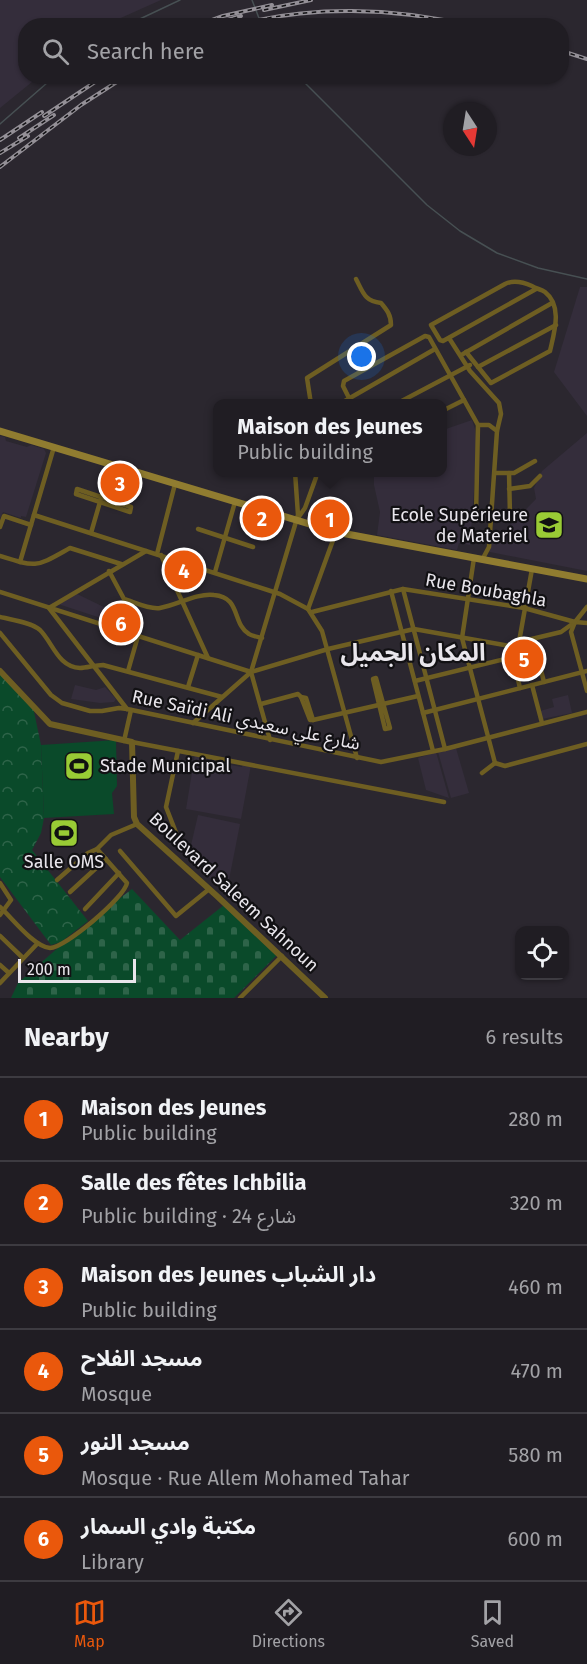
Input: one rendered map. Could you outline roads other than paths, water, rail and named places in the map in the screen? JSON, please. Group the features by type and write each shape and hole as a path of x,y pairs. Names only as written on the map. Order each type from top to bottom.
{"main road":[{"path":"0,431 336,532 587,579"}],"street":[{"path":"309,399 307,378 391,325 386,308 381,303 366,298 356,279"},
{"path":"449,338 463,354 474,361 491,383 550,351 556,326 552,303 542,290 530,285 509,282 431,326 443,341 536,289"},
{"path":"463,354 552,303"},
{"path":"478,367 556,326"},
{"path":"435,350 350,398 343,386 344,381 425,336 429,337 478,424 476,516"},
{"path":"463,354 468,367 499,403 501,414 497,431 489,547 482,560"},
{"path":"405,399 468,367 474,361"},
{"path":"447,408 464,400"},
{"path":"478,424 489,425 497,431"},
{"path":"20,562 54,447"},
{"path":"495,473 519,471 535,461"},
{"path":"91,533 111,464"},
{"path":"509,473 510,515"},
{"path":"509,489 530,486 540,476"},
{"path":"270,740 251,672 297,520 295,477"},
{"path":"297,520 305,508 316,477"},
{"path":"175,484 159,554 208,658"},
{"path":"101,499 76,494 77,489 101,499 130,512 131,507 101,499"},
{"path":"215,572 235,502"},
{"path":"34,515 274,592 310,611 328,649 357,758"},
{"path":"0,527 4,516 31,525"},
{"path":"198,529 253,547"},
{"path":"310,611 336,532"},
{"path":"0,556 33,565 42,563 70,548 122,564"},
{"path":"49,608 147,550"},
{"path":"474,558 462,638 495,762"},
{"path":"519,642 532,569"},
{"path":"109,571 124,599 157,609 200,596 215,594 234,605 240,624 248,634 262,638"},
{"path":"403,589 445,749"},
{"name":"Rue Boubaghla","path":"310,611 403,589 524,608 575,622 587,623"},
{"path":"391,591 433,751"},
{"path":"0,592 251,672"},
{"path":"193,723 251,672 328,649 414,629 510,646 561,632 575,622 587,607"},
{"path":"49,608 129,710 124,741"},
{"path":"0,617 41,631 60,658 68,664 81,668 93,664 103,665 222,697"},
{"path":"575,622 571,633 584,671 587,691"},
{"name":"Rue Saïdi Ali شارع علي سعيدي","path":"0,633 51,695 62,703 90,711 119,708 381,762 445,749 587,712"},
{"path":"128,671 138,636"},
{"path":"533,639 544,682"},
{"path":"510,646 520,688"},
{"path":"188,687 198,655"},
{"path":"415,681 513,657"},
{"path":"0,671 50,724 124,741 444,802"},
{"path":"423,713 584,671"},
{"path":"376,678 381,705 372,679 376,678"},
{"path":"532,685 542,723"},
{"path":"261,704 295,694 301,697 310,720 314,720 418,696"},
{"name":"Boulevard Saleem Sahnoun","path":"132,742 134,817 137,824 282,956 321,997"},
{"path":"495,762 505,766 587,744"},
{"path":"178,751 166,807 182,848"},
{"path":"482,773 495,762"},
{"path":"57,880 111,835 137,824"},
{"path":"0,883 11,900 1,911 37,944 49,948 64,944 126,888 127,883 97,849"},
{"path":"120,851 176,916 208,890"},
{"path":"70,892 106,859"},
{"path":"85,909 119,873"},
{"path":"0,936 23,958"},
{"path":"0,983 37,944"},
{"path":"240,998 282,956"},
{"path":"0,964 9,973"}],"waterway":[{"path":"142,18 180,0"},
{"path":"252,0 259,18"},
{"path":"0,124 46,84"},
{"path":"306,84 427,205 460,231 497,253 538,268 587,279"}],"railway":[{"path":"264,10 311,0"},
{"path":"218,18 272,5"},
{"path":"267,18 291,14 352,11 430,18"},
{"path":"234,18 241,16"},
{"path":"569,53 587,59"},
{"path":"44,116 92,84"},
{"path":"0,167 81,105 114,84"},
{"path":"0,140 42,112"},
{"path":"19,138 54,115"},
{"path":"0,153 28,136"}],"place":[{"name":"Maison des Jeunes دار الشباب","path":"120,483"},
{"name":"Salle des fêtes Ichbilia","path":"262,518"},
{"name":"Maison des Jeunes","path":"330,519"},
{"name":"Ecole Supérieure de Materiel","path":"549,525"},
{"name":"مسجد الفلاح","path":"184,570"},
{"name":"مكتبة وادي السمار","path":"121,623"},
{"name":"مسجد النور","path":"524,659"},
{"name":"Stade Municipal","path":"79,766"},
{"name":"Salle OMS","path":"64,833"}],"district":[{"name":"المكان الجميل","path":"413,653"}]}
